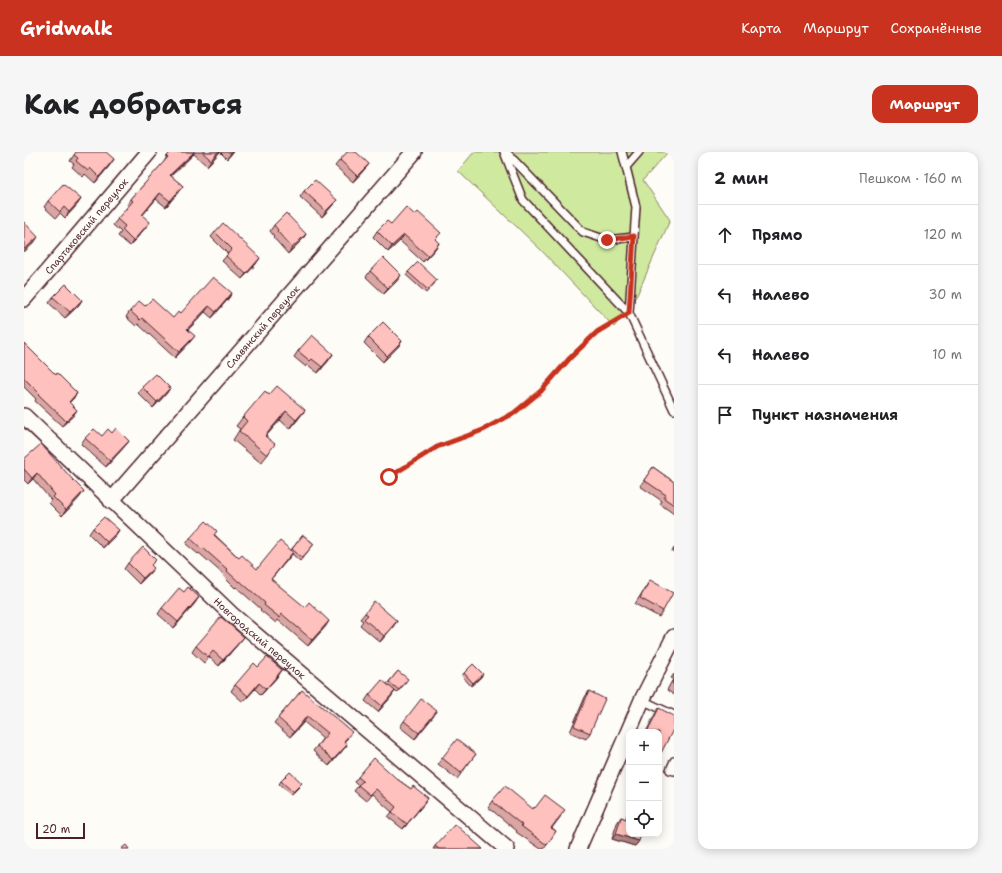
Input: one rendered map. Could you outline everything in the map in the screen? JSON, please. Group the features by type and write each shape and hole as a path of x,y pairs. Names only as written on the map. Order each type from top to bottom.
{"street":[{"name":"Спартаковский переулок","path":"24,299 148,152"},
{"name":"Славянский переулок","path":"111,501 414,152"},
{"name":"Новгородский переулок","path":"24,416 111,501 231,614 506,849"},
{"path":"578,849 642,700 674,637"}],"lane":[{"path":"505,152 583,232 607,240 634,236"},
{"path":"505,152 523,200 629,313 674,410"},
{"path":"622,152 636,207 629,313"},
{"path":"626,167 639,152"},
{"path":"642,700 674,715"},
{"path":"674,761 670,770 674,771"}],"path":[{"path":"389,477 437,447 483,430 514,413 541,391 570,358 597,332 629,313"}],"green space":[{"path":"474,152 668,152 643,180 670,220 637,295 614,327 541,250 458,171"}],"building":[{"path":"76,152 106,152 114,159 99,177 90,168 88,171 76,161 78,158 74,155"},
{"path":"171,152 194,152 170,175 183,186 170,201 160,193 142,215 150,222 133,241 122,230 125,226 117,219 133,201 131,199"},
{"path":"202,152 218,152 211,160"},
{"path":"347,152 356,152 369,164 357,176 340,160"},
{"path":"315,180 337,200 326,211 304,191"},
{"path":"63,184 81,199 69,212 64,207 60,212 48,201"},
{"path":"406,207 415,215 418,212 441,233 435,239 439,243 428,256 404,235 392,246 377,231 387,221 391,224"},
{"path":"286,213 306,234 292,248 277,231 278,230 274,225"},
{"path":"24,222 38,237 25,249 24,248"},
{"path":"223,223 260,258 246,274 226,256 232,249 215,232"},
{"path":"383,257 401,275 388,288 370,271"},
{"path":"418,262 437,280 428,290 408,272"},
{"path":"213,277 232,293 216,312 209,306 187,329 195,336 179,352 142,318 140,320 130,311 139,301 145,306 152,299 173,318 179,311 181,313"},
{"path":"66,284 82,300 70,312 53,297"},
{"path":"383,322 402,341 387,356 368,337"},
{"path":"312,335 333,354 322,367 312,359 310,361 298,351"},
{"path":"24,343 56,375 57,373 77,393 69,402 77,410 66,421 24,378"},
{"path":"156,374 170,388 157,402 142,387"},
{"path":"277,386 305,410 296,420 286,411 265,436 275,444 267,455 239,431 247,421 243,417 265,391 269,395"},
{"path":"116,428 129,441 110,461 85,438 94,429 102,436 108,429 112,433"},
{"path":"41,444 84,491 66,510 53,497 55,495 37,473 32,478 24,469 24,459"},
{"path":"653,467 674,482 674,505 664,498 666,495 644,480"},
{"path":"104,517 119,530 107,542 93,528"},
{"path":"206,521 217,531 214,535 239,558 242,555 257,569 280,541 293,552 271,579 305,607 309,602 329,621 312,640 282,614 280,618 264,605 265,603 190,538"},
{"path":"303,535 314,544 302,558 292,549"},
{"path":"143,547 156,560 151,565 154,568 143,578 128,563"},
{"path":"650,580 673,593 663,611 640,598"},
{"path":"188,587 199,597 178,622 162,608 179,588 184,592"},
{"path":"374,601 397,621 384,636 364,619 368,615 365,613"},
{"path":"221,617 244,637 223,660 213,651 208,657 196,646"},
{"path":"267,657 282,670 266,689 259,683 248,696 235,685 254,663 258,667"},
{"path":"473,664 483,674 473,683 464,673"},
{"path":"398,671 408,679 399,690 389,682"},
{"path":"382,680 395,691 382,706 369,695"},
{"path":"302,690 352,732 344,741 347,745 333,760 317,746 328,733 307,716 294,732 278,718"},
{"path":"589,691 605,699 590,733 574,726"},
{"path":"421,699 437,711 419,733 404,721"},
{"path":"659,708 674,716 674,728 662,751 662,729 648,729"},
{"path":"457,739 476,754 461,773 442,758"},
{"path":"374,758 397,779 411,789 413,786 428,798 407,824 392,812 396,807 376,789 370,795 358,785 363,781 358,777"},
{"path":"290,772 302,783 293,792 281,781"},
{"path":"505,786 533,809 545,795 565,810 551,828 556,831 547,845 521,826 522,825 492,801"},
{"path":"621,817 626,819 626,837 640,837 639,841 616,834"},
{"path":"455,824 483,849 439,849 435,846"},
{"path":"126,845 129,849 121,849"}],"route":[{"path":"389,477 437,447 483,430 514,413 541,391 570,358 597,332 629,313 634,236 607,240"}]}
